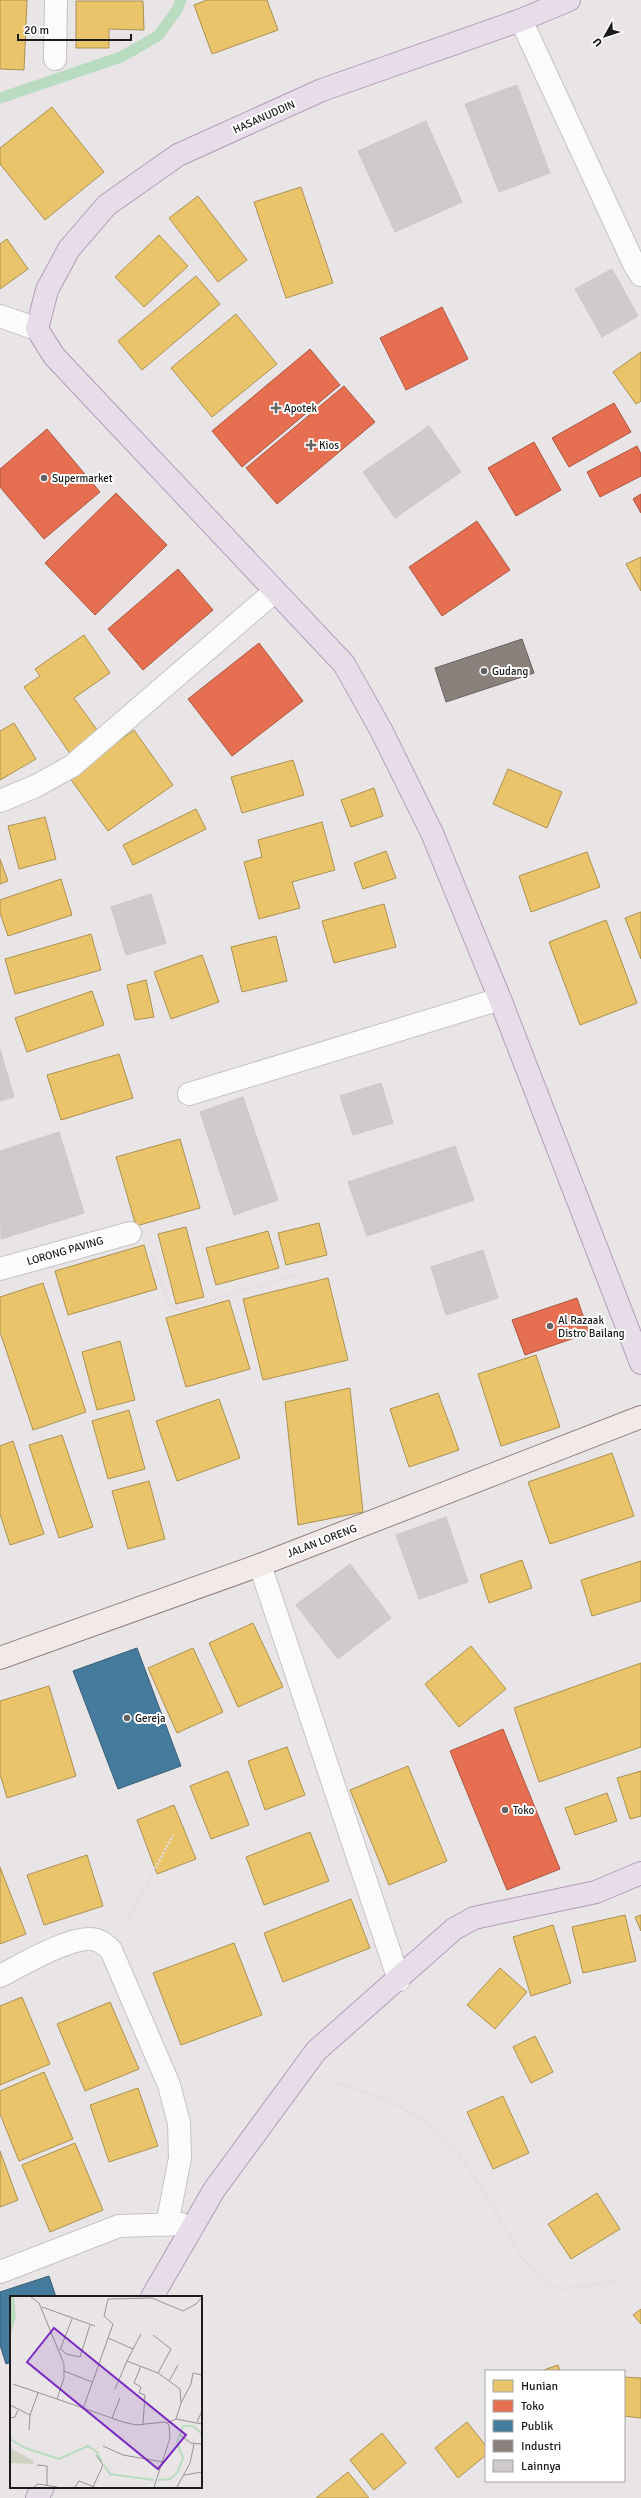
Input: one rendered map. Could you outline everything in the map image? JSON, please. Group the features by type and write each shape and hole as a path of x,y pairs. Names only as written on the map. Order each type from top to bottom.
{"highway":[{"name":"HASANUDDIN","path":"37,329 48,290 69,249 107,205 178,156 322,90 521,20 569,0"},
{"path":"37,329 54,356 274,592 309,625 344,664 381,730 432,833 500,999 641,1364"},
{"path":"153,2296 214,2190 316,2051 399,1980 454,1929 474,1918 596,1892 641,1872"},
{"path":"37,2498 42,2488"}],"street":[{"path":"55,59 56,0"},
{"path":"521,20 634,264 641,274"},
{"path":"0,316 37,329"},
{"path":"0,801 36,786 72,766 274,592"},
{"path":"189,1094 500,999"},
{"name":"LORONG PAVING","path":"0,1269 130,1232"},
{"name":"JALAN LORENG","path":"0,1658 260,1565 641,1417"},
{"path":"260,1565 399,1980"},
{"path":"0,1976 74,1941 90,1939 102,1942 111,1950 168,2085 179,2123 180,2158 167,2225"},
{"path":"0,2272 118,2226 194,2224"}],"path":[{"path":"130,1232 139,1232 145,1236 170,1306 179,1310 301,1273"},
{"path":"111,1950 173,1835"},
{"path":"302,2071 363,2091 409,2112 441,2134 480,2185 528,2266 543,2281 559,2288 623,2279"}],"building: Hunian":[{"path":"0,0 27,0 24,70 0,69"},
{"path":"207,0 267,0 278,30 212,54 194,5"},
{"path":"76,1 143,1 144,30 109,29 109,48 76,48"},
{"path":"52,107 104,172 45,220 0,164 0,148"},
{"path":"301,187 333,283 286,298 254,202"},
{"path":"198,196 247,260 218,282 169,218"},
{"path":"159,235 188,266 144,307 115,277"},
{"path":"7,239 28,269 0,289 0,244"},
{"path":"196,276 220,304 142,370 118,341"},
{"path":"236,314 277,364 212,417 171,368"},
{"path":"641,352 641,401 636,404 613,372"},
{"path":"641,557 641,591 626,564"},
{"path":"84,635 110,673 74,698 100,734 71,755 24,687 40,676 35,669"},
{"path":"14,723 36,759 0,780 0,731"},
{"path":"134,730 173,785 108,831 69,777"},
{"path":"293,760 304,795 242,813 231,777"},
{"path":"508,769 562,792 547,828 493,804"},
{"path":"374,788 383,816 351,827 341,800"},
{"path":"196,809 206,829 133,865 123,845"},
{"path":"45,817 56,859 19,869 8,826"},
{"path":"322,822 335,870 292,882 300,908 259,919 244,862 262,857 258,840"},
{"path":"386,851 396,878 363,889 354,863"},
{"path":"587,852 600,887 531,912 519,876"},
{"path":"0,859 8,881 0,884"},
{"path":"61,879 72,915 8,936 0,913 0,900"},
{"path":"384,904 396,947 334,963 322,921"},
{"path":"641,912 641,959 625,918"},
{"path":"606,920 637,1003 580,1025 549,942"},
{"path":"91,934 101,970 15,994 5,959"},
{"path":"276,936 287,981 242,992 231,947"},
{"path":"202,955 219,1002 171,1019 154,972"},
{"path":"146,980 154,1017 135,1020 127,985"},
{"path":"92,991 104,1025 27,1052 15,1018"},
{"path":"119,1054 133,1098 61,1120 47,1075"},
{"path":"180,1139 200,1208 136,1226 116,1157"},
{"path":"319,1223 327,1255 286,1265 278,1233"},
{"path":"186,1227 204,1297 176,1304 158,1234"},
{"path":"268,1231 279,1268 216,1285 206,1248"},
{"path":"144,1245 157,1289 68,1315 55,1271"},
{"path":"328,1278 348,1360 263,1380 243,1299"},
{"path":"43,1283 86,1412 33,1430 0,1332 0,1297"},
{"path":"229,1300 250,1369 186,1387 166,1318"},
{"path":"120,1341 135,1400 97,1410 82,1352"},
{"path":"536,1355 560,1427 501,1446 478,1374"},
{"path":"350,1388 363,1512 298,1525 285,1402"},
{"path":"438,1393 459,1450 409,1467 390,1409"},
{"path":"219,1399 240,1458 177,1481 156,1421"},
{"path":"129,1410 145,1469 108,1479 92,1421"},
{"path":"62,1435 93,1527 59,1538 29,1445"},
{"path":"13,1441 44,1534 10,1545 0,1514 0,1446"},
{"path":"612,1453 634,1516 550,1544 528,1482"},
{"path":"149,1481 165,1539 128,1549 112,1491"},
{"path":"522,1560 532,1588 489,1603 480,1575"},
{"path":"641,1561 641,1601 592,1616 581,1580"},
{"path":"253,1623 283,1687 238,1707 209,1643"},
{"path":"471,1646 506,1689 459,1727 425,1684"},
{"path":"193,1648 223,1712 177,1733 148,1668"},
{"path":"641,1663 641,1747 539,1782 514,1708"},
{"path":"49,1686 76,1776 7,1798 0,1774 0,1701"},
{"path":"287,1747 305,1795 265,1810 248,1761"},
{"path":"408,1766 447,1861 389,1885 350,1790"},
{"path":"228,1771 249,1825 211,1839 190,1786"},
{"path":"641,1771 641,1816 630,1819 617,1778"},
{"path":"607,1793 617,1821 575,1835 565,1808"},
{"path":"174,1805 196,1859 157,1874 137,1820"},
{"path":"310,1832 329,1881 264,1905 246,1857"},
{"path":"87,1855 103,1906 44,1925 27,1875"},
{"path":"0,1867 26,1934 0,1944"},
{"path":"351,1899 370,1948 283,1982 264,1933"},
{"path":"625,1915 636,1961 583,1973 572,1927"},
{"path":"641,1915 641,1931 635,1917"},
{"path":"553,1925 571,1983 531,1996 513,1937"},
{"path":"234,1943 262,2015 181,2045 153,1973"},
{"path":"500,1968 527,1992 495,2029 467,2005"},
{"path":"22,1997 50,2064 0,2085 0,2006"},
{"path":"110,2002 139,2069 85,2091 57,2024"},
{"path":"535,2036 553,2072 531,2083 513,2047"},
{"path":"44,2072 73,2139 19,2161 0,2114 0,2091"},
{"path":"138,2088 158,2146 109,2162 90,2105"},
{"path":"503,2096 529,2153 493,2169 467,2112"},
{"path":"75,2143 103,2210 50,2232 22,2165"},
{"path":"0,2151 18,2200 0,2207"},
{"path":"597,2193 620,2229 571,2259 548,2224"},
{"path":"641,2309 641,2324 633,2315"},
{"path":"558,2365 560,2370 544,2370"},
{"path":"625,2377 641,2378 641,2418 625,2416"},
{"path":"467,2422 485,2445 485,2456 458,2478 435,2448"},
{"path":"382,2433 406,2463 374,2490 350,2460"},
{"path":"348,2472 369,2498 316,2498"}],"building: Toko":[{"path":"442,307 468,359 406,390 380,338"},
{"name":"Apotek","path":"310,349 340,385 242,467 212,431"},
{"name":"Kios","path":"344,386 375,422 277,504 246,468"},
{"path":"614,403 631,432 569,467 552,438"},
{"name":"Supermarket","path":"47,429 100,492 44,539 0,487 0,469"},
{"path":"534,442 561,490 516,516 488,468"},
{"path":"637,446 641,454 641,476 600,497 587,472"},
{"path":"116,493 167,545 95,615 45,563"},
{"path":"641,494 641,513 633,499"},
{"path":"477,521 510,570 442,616 409,567"},
{"path":"178,569 213,610 143,670 108,629"},
{"path":"259,643 303,701 232,756 188,699"},
{"name":"Al Razaak Distro Bailang","path":"577,1298 589,1333 525,1355 512,1320"},
{"name":"Toko","path":"503,1729 560,1869 507,1890 450,1751"}],"building: Publik":[{"name":"Gereja","path":"137,1648 181,1766 118,1789 73,1671"},
{"path":"49,2276 56,2296 10,2296 10,2362 6,2364 0,2345 0,2292"}],"building: Industri":[{"name":"Gudang","path":"522,639 534,673 446,702 435,668"}],"building: Lainnya":[{"path":"517,85 550,173 499,192 465,104"},
{"path":"426,121 462,202 395,232 358,151"},
{"path":"612,269 638,316 602,337 575,289"},
{"path":"429,426 461,472 395,518 363,472"},
{"path":"151,894 166,943 126,955 111,907"},
{"path":"0,1049 14,1097 0,1101"},
{"path":"381,1083 393,1123 353,1135 340,1096"},
{"path":"243,1097 278,1200 234,1215 200,1112"},
{"path":"59,1132 84,1213 1,1239 0,1151"},
{"path":"455,1146 474,1200 367,1236 348,1182"},
{"path":"483,1250 498,1298 446,1315 431,1267"},
{"path":"446,1517 468,1582 419,1599 396,1535"},
{"path":"350,1564 391,1618 338,1659 296,1605"}],"waterway":[{"path":"0,98 121,57 158,36 177,10 181,0"}],"place":[{"name":"Apotek","path":"276,408"},
{"name":"Kios","path":"311,445"},
{"name":"Supermarket","path":"44,478"},
{"name":"Gudang","path":"484,671"},
{"name":"Al Razaak Distro Bailang","path":"550,1326"},
{"name":"Gereja","path":"127,1718"},
{"name":"Toko","path":"505,1810"}]}
